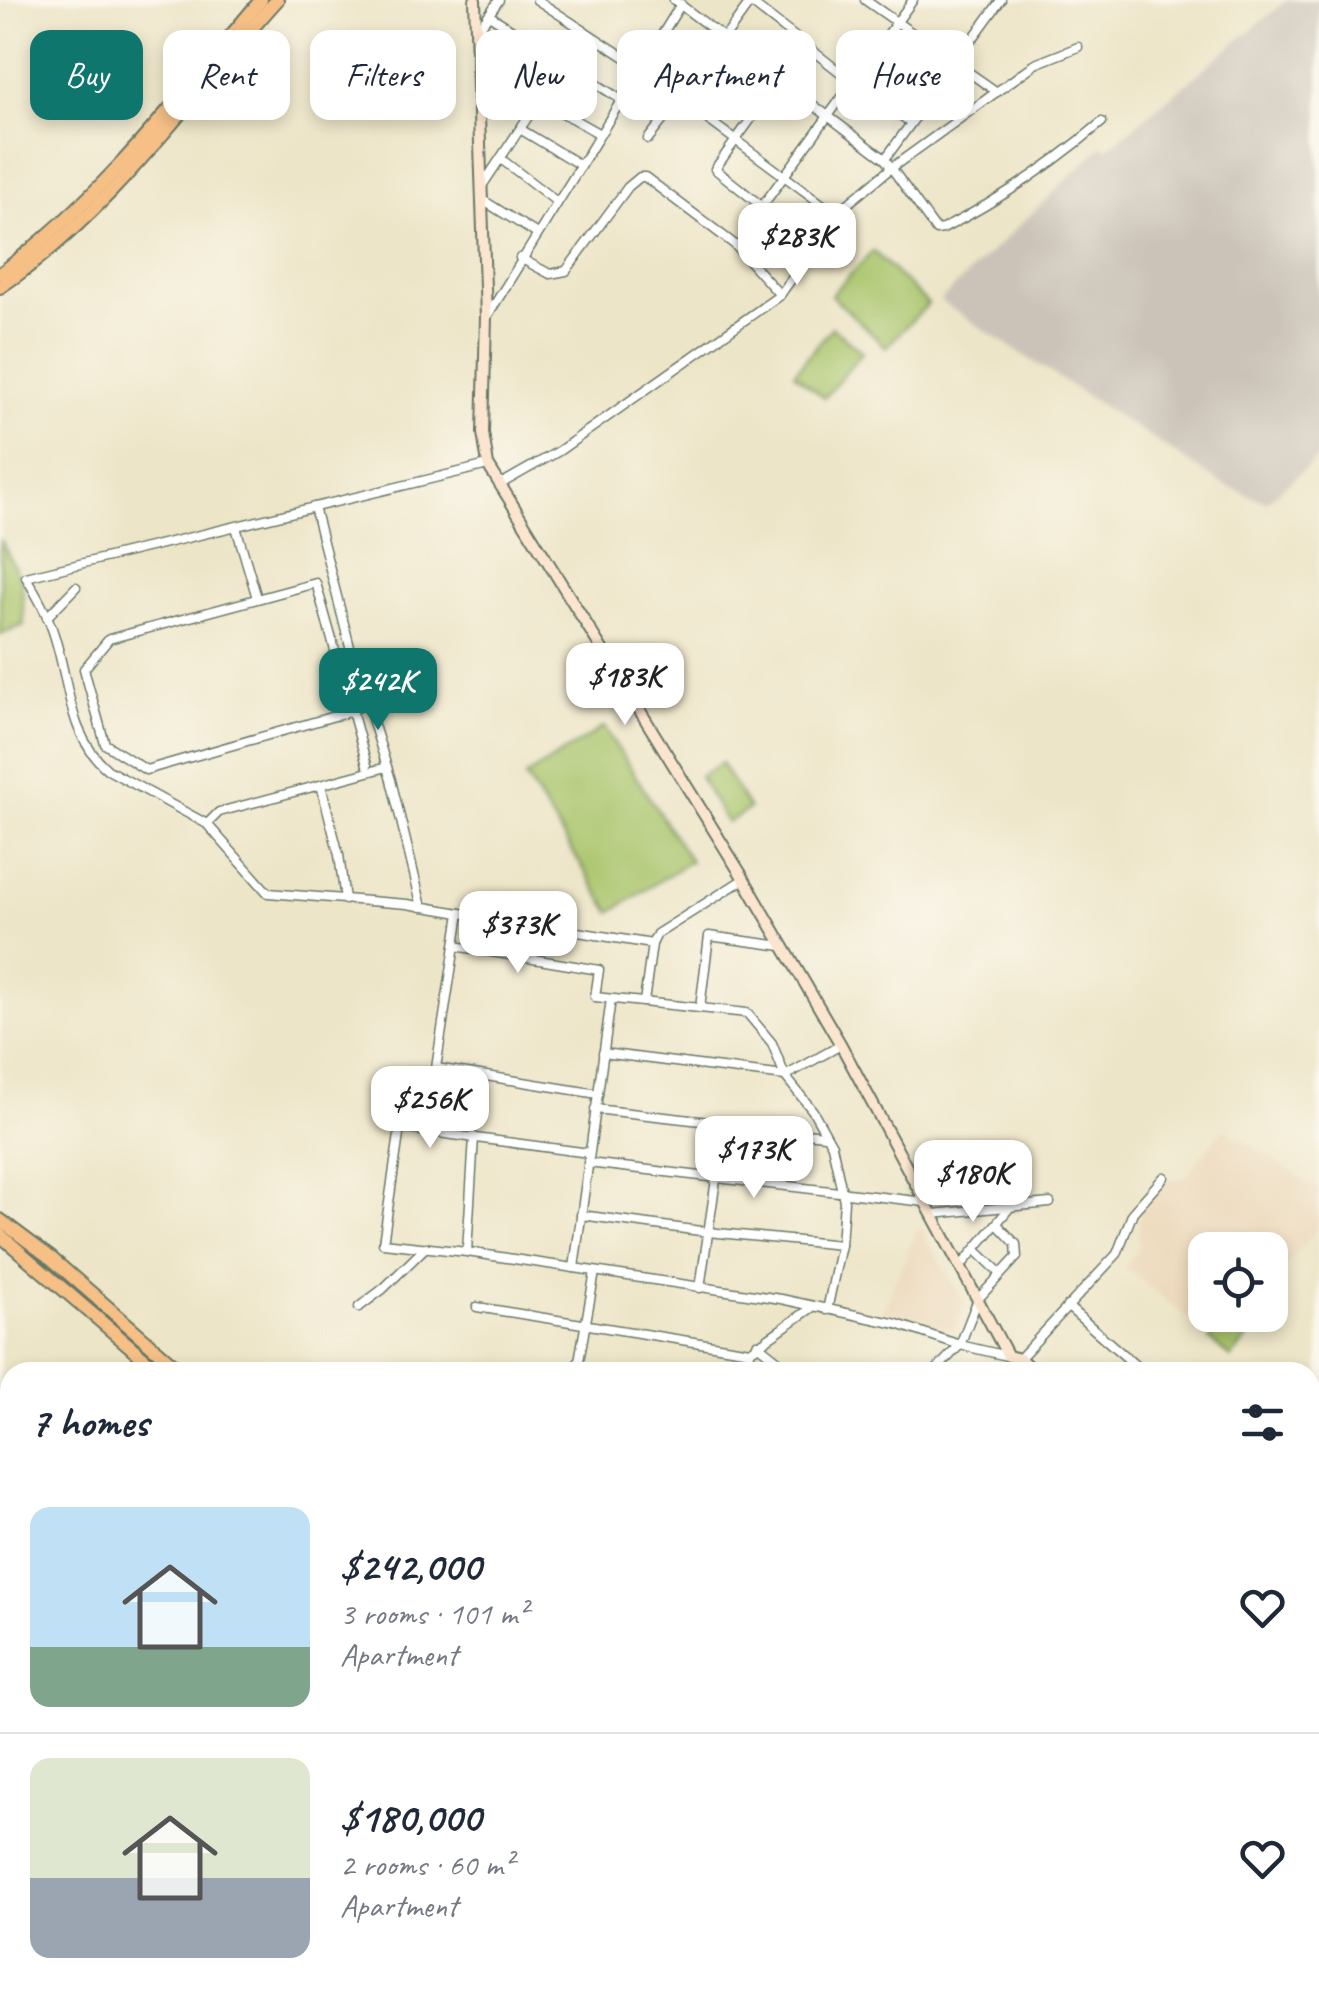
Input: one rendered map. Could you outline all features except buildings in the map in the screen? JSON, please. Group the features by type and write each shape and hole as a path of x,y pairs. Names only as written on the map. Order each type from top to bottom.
{"highway":[{"path":"0,274 108,181 261,0"},
{"path":"0,288 62,240 111,194 276,0"},
{"path":"0,1220 52,1259 170,1362"},
{"path":"0,1235 148,1362"}],"main road":[{"path":"476,0 476,30"},
{"path":"480,120 486,317 483,433 488,465 744,879 841,1045 978,1299 1021,1362"}],"street":[{"path":"478,30 499,0"},
{"path":"536,0 584,30"},
{"path":"557,12 565,0"},
{"path":"866,0 908,30"},
{"path":"892,30 913,0"},
{"path":"974,37 1001,0"},
{"path":"662,30 679,1 714,30"},
{"path":"728,30 751,1 836,69"},
{"path":"489,15 513,30"},
{"path":"499,484 560,451 780,295 814,248 832,212 848,205 890,168 1044,59 1078,47"},
{"path":"974,75 998,92"},
{"path":"486,317 617,104"},
{"path":"763,206 836,106"},
{"path":"816,107 885,159 929,224 939,231 1058,158 1102,122"},
{"path":"526,120 482,192 537,234"},
{"path":"575,120 598,133"},
{"path":"648,140 664,120"},
{"path":"709,120 832,212"},
{"path":"750,120 715,169 814,248"},
{"path":"885,159 910,122 907,120"},
{"path":"520,130 580,165"},
{"path":"501,160 556,202"},
{"path":"520,258 550,274 566,271 628,187 645,177 734,244 780,295"},
{"path":"488,465 26,577 47,617 69,702 95,759 207,824 268,894 422,907 652,944"},
{"path":"314,507 422,907"},
{"path":"236,526 256,598"},
{"path":"331,576 109,639 84,669 105,744 146,770 352,711 367,702"},
{"path":"316,582 366,765"},
{"path":"47,617 76,587"},
{"path":"207,824 219,812 387,767"},
{"path":"320,785 339,855 346,900"},
{"path":"644,1002 652,944 662,929 744,879"},
{"path":"460,913 436,1068 598,1094"},
{"path":"700,1008 709,936 782,946"},
{"path":"454,946 599,970 595,996 747,1013 772,1042 784,1076 813,1111 832,1145 842,1194 840,1244 827,1310"},
{"path":"574,1268 611,998"},
{"path":"604,1054 784,1076 841,1045"},
{"path":"596,1109 824,1135"},
{"path":"700,1288 724,1126"},
{"path":"925,1202 716,1178 400,1128 383,1243 781,1298 898,1324 960,1345 1014,1357"},
{"path":"468,1252 474,1137"},
{"path":"1012,1362 1117,1254 1133,1212 1164,1177"},
{"path":"932,1214 1050,1203"},
{"path":"960,1267 1012,1206"},
{"path":"581,1214 708,1232 840,1244"},
{"path":"944,1362 960,1345 978,1299 1018,1250 997,1224"},
{"path":"359,1307 426,1247"},
{"path":"977,1251 1001,1274"},
{"path":"579,1362 595,1272"},
{"path":"750,1362 754,1348 813,1306"},
{"path":"1067,1306 1131,1362"},
{"path":"477,1307 754,1348 777,1362"}],"shaded area":[{"path":"1287,0 1319,0 1319,457 1266,502 1222,484 940,301 1103,145 1107,149"},
{"path":"1224,1128 1319,1191 1319,1227 1288,1262 1288,1232 1188,1232 1188,1318 1124,1267 1138,1249 1140,1211 1169,1180 1185,1178"},
{"path":"919,1226 965,1303 954,1330 882,1312"}],"green space":[{"path":"873,251 928,304 886,347 831,295"},
{"path":"832,327 862,352 824,398 794,373"},
{"path":"0,539 22,582 24,625 0,635"},
{"path":"604,727 690,861 611,912 525,777"},
{"path":"721,763 749,809 727,823 699,777"},
{"path":"1215,1332 1253,1332 1231,1358 1209,1339"}]}
